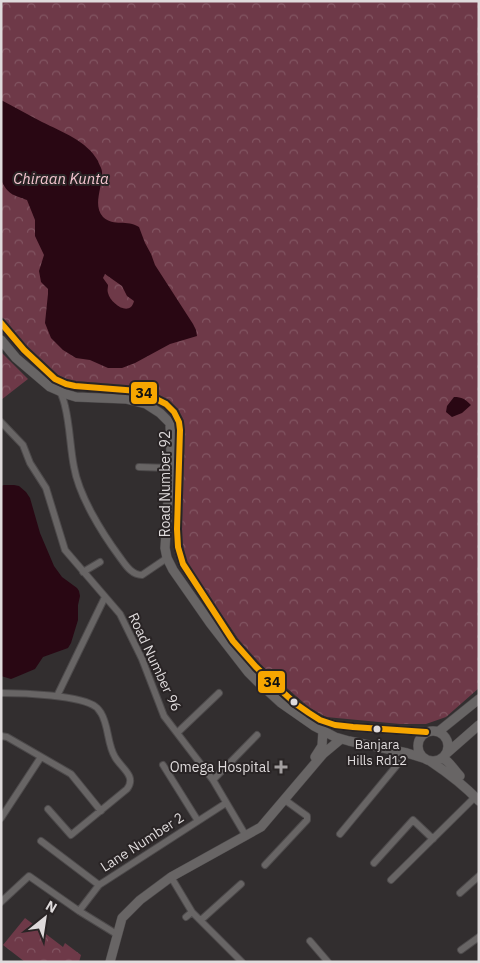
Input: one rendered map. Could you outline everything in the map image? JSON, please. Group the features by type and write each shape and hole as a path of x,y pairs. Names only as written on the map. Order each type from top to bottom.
{"main road":[{"name":"Road Number 92","path":"1,323 24,350 55,379 75,386 138,391 156,398 174,412 180,430 177,529 178,547 183,564 214,620 248,672 269,693 320,720 336,725 426,732"},
{"name":"Road Number 92","path":"1,340 16,358 50,387 76,397 126,399 146,404 160,412 170,423 171,451 165,548 167,558 173,570 214,620"},
{"path":"438,732 479,699"},
{"name":"Road Number 92","path":"284,700 314,726 341,739 407,753 427,760"},
{"path":"427,760 437,761 445,756 479,725"},
{"path":"255,830 257,824 321,749 323,730"},
{"path":"426,732 438,732 446,738 448,748 445,756 447,760 478,797 450,774 420,754 417,744 426,732"},
{"path":"110,962 122,918 140,900 171,877 261,828 323,754 341,739"}],"street":[{"path":"60,391 65,405 74,469 86,502 111,544 131,571 137,575 142,575 167,558"},
{"path":"65,405 76,397"},
{"name":"Road Number 96","path":"1,422 23,444 30,463 46,488 65,550 120,614 142,659 164,716 213,780 246,836"},
{"path":"139,468 170,468"},
{"path":"83,572 100,562"},
{"path":"57,696 105,597"},
{"path":"1,692 57,696 87,702 96,707 104,719 111,750 130,776 130,786 71,835 48,809"},
{"path":"177,732 219,693"},
{"path":"213,780 257,735"},
{"path":"1,736 7,736 71,774 101,811"},
{"path":"340,834 407,753"},
{"path":"1,818 41,756"},
{"path":"164,765 198,821"},
{"path":"391,880 478,797"},
{"path":"264,865 307,820 307,816 285,800"},
{"name":"Lane Number 2","path":"79,911 100,885 226,803"},
{"path":"374,863 413,820 433,839"},
{"path":"41,841 100,885"},
{"path":"1,902 29,876 79,911 118,935"},
{"path":"460,893 479,876"},
{"path":"171,877 192,912 242,962"},
{"path":"201,920 241,884"},
{"path":"186,917 192,912"},
{"path":"461,950 479,937"},
{"path":"310,941 328,962"}],"green space":[{"path":"1,1 479,1 479,688 446,717 426,724 400,724 326,717 311,709 266,670 239,640 186,562 181,533 182,423 175,407 160,396 141,387 92,385 64,379 47,368 39,360 1,316"},
{"path":"1,352 28,379 1,400"},
{"path":"25,918 63,947 65,943 81,955 79,962 25,962 3,945"}],"water":[{"name":"Chiraan Kunta","path":"1,100 73,138 93,154 102,171 98,201 100,212 103,217 112,222 130,223 139,227 155,265 193,324 197,336 170,344 122,368 108,368 90,360 76,358 63,350 51,338 45,323 48,289 41,282 39,271 44,255 35,236 35,220 27,200 10,193 2,182","holes":["105,274 122,286 127,296 134,301 132,306 125,309 112,301 108,285 103,278"]},
{"path":"454,397 459,397 471,405 462,413 452,417 446,412 447,406"},
{"path":"1,486 19,486 26,492 30,498 40,533 54,566 62,577 77,588 80,596 78,620 68,648 43,657 35,669 11,679 1,676"}],"transit line":[{"name":"34","path":"1,323 24,350 55,379 75,386 138,391 166,404 174,412 179,422 180,430 177,529 178,547 183,564 233,641 256,667 296,704 320,720 335,725 426,732"}],"place":[{"name":"Banjara Hills Rd12","path":"377,729"},
{"name":"Omega Hospital","path":"281,767"}]}
